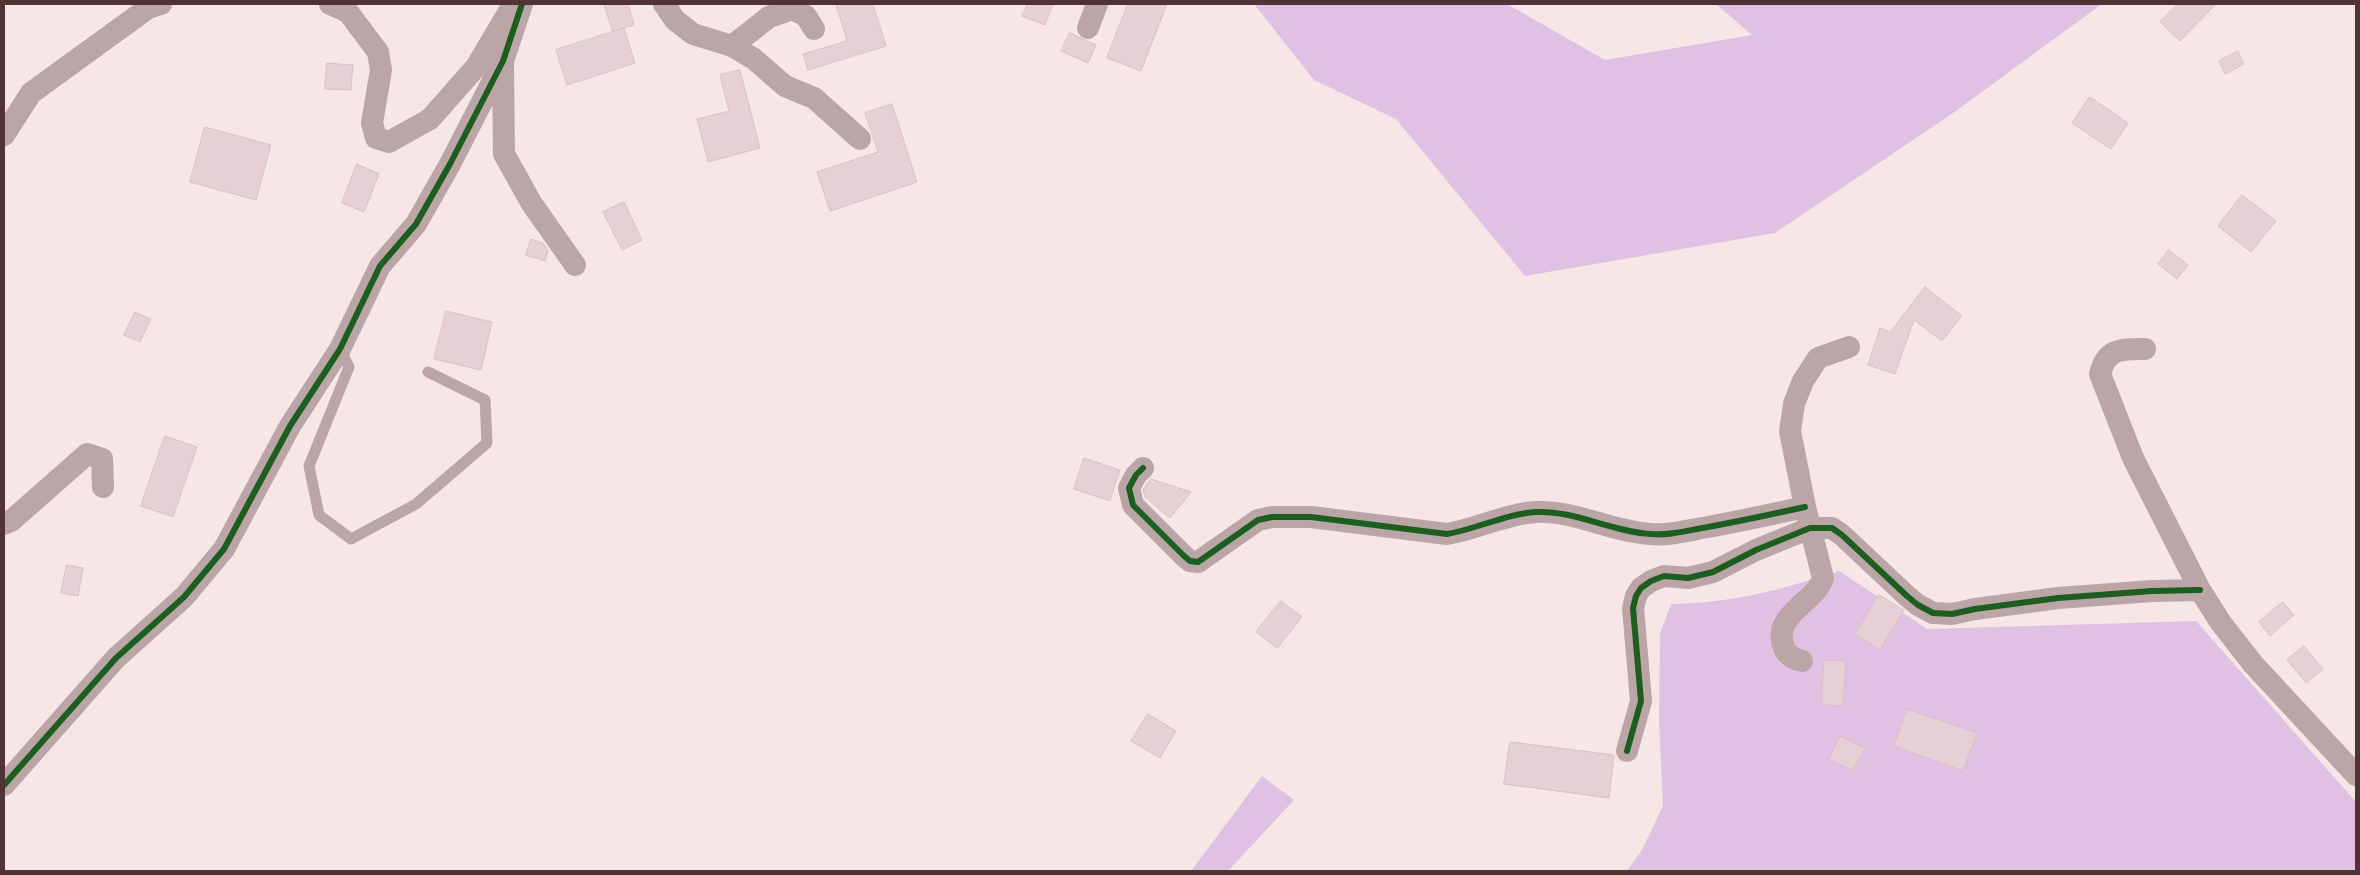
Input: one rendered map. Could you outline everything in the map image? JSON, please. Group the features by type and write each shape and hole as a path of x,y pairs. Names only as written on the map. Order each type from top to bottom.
{"street":[{"path":"4,135 31,93 148,8 161,4"},
{"path":"330,4 348,12 378,52 381,70 372,123 376,138 389,142 430,119 476,67 514,4"},
{"path":"4,785 116,658 184,597 224,549 290,426 340,349 380,266 416,224 503,61 522,4"},
{"path":"664,4 675,20 693,34 732,46 754,59 785,86 814,98 860,139"},
{"path":"1088,28 1097,4"},
{"path":"732,46 769,17 792,9 806,16 814,29"},
{"path":"503,61 504,154 532,204 575,265"},
{"path":"1802,661 1793,659 1785,651 1781,639 1784,626 1792,614 1819,588 1823,578 1790,431 1794,404 1804,380 1818,358 1849,347"},
{"path":"2145,349 2116,351 2102,362 2100,374 2133,458 2200,590 2221,623 2252,664 2356,775"},
{"path":"4,524 11,521 87,454 102,459 103,487"},
{"path":"1143,468 1136,475 1129,488 1133,504 1184,556 1190,561 1198,562 1258,520 1272,517 1310,518 1447,534 1519,514 1537,512 1571,517 1626,531 1653,534 1808,518 1832,528 1842,535 1918,606 1933,613 1952,614 1975,609 2058,598 2152,591 2200,590"},
{"path":"1627,751 1642,700 1633,608 1636,596 1641,588 1651,581 1664,576 1688,578 1713,572 1756,550 1808,518"}],"lane":[{"path":"340,349 349,367 309,466 319,515 350,539 416,504 487,443 485,400 428,372"}],"shaded area":[{"path":"1254,4 1507,4 1605,60 1752,35 1716,4 2102,4 1953,113 1775,233 1525,276 1396,119 1314,80"},
{"path":"1839,571 1927,629 2196,621 2356,802 2356,871 1627,871 1642,850 1663,806 1659,720 1660,634 1671,604 1736,598 1797,584"},
{"path":"1262,776 1294,800 1228,871 1191,871"}],"building":[{"path":"604,4 628,4 634,25 613,31"},
{"path":"836,4 873,4 886,46 808,70 803,54 847,41"},
{"path":"1028,4 1053,4 1045,25 1022,16"},
{"path":"1128,4 1167,4 1141,71 1107,58"},
{"path":"2178,4 2216,4 2180,41 2160,22"},
{"path":"624,28 635,63 567,85 556,50"},
{"path":"1070,33 1096,45 1088,63 1061,51"},
{"path":"2238,51 2244,64 2225,74 2219,61"},
{"path":"327,63 353,65 351,90 325,89"},
{"path":"740,70 760,148 708,162 697,119 729,111 720,75"},
{"path":"2090,97 2128,123 2111,149 2072,123"},
{"path":"892,104 917,182 830,211 817,172 878,152 865,113"},
{"path":"205,127 271,145 256,200 190,182"},
{"path":"357,164 379,174 364,212 342,203"},
{"path":"2242,195 2276,221 2251,252 2218,226"},
{"path":"624,202 642,240 622,250 603,212"},
{"path":"531,239 543,243 548,250 545,261 526,255"},
{"path":"2169,250 2188,265 2177,279 2158,264"},
{"path":"1925,287 1962,316 1942,341 1914,320 1895,374 1868,365 1880,328 1890,332"},
{"path":"446,311 492,322 481,370 434,359"},
{"path":"135,312 151,319 140,342 124,335"},
{"path":"165,436 197,447 173,517 141,506"},
{"path":"1084,458 1120,470 1110,501 1074,489"},
{"path":"1151,479 1191,492 1170,518 1145,497 1143,490"},
{"path":"67,565 83,568 78,596 61,593"},
{"path":"1879,595 1904,610 1880,650 1855,634"},
{"path":"1281,601 1302,617 1277,648 1256,632"},
{"path":"2283,602 2294,615 2270,636 2259,622"},
{"path":"2304,646 2323,669 2306,683 2287,660"},
{"path":"1824,660 1846,661 1843,706 1822,705"},
{"path":"1907,709 1977,733 1963,771 1894,746"},
{"path":"1148,714 1176,731 1160,758 1131,741"},
{"path":"1840,736 1865,748 1853,771 1829,759"},
{"path":"1510,742 1614,755 1609,798 1504,784"}],"cycle path":[{"path":"4,785 116,658 184,597 224,549 290,426 340,349 380,266 416,224 450,164 503,61 522,4"},
{"path":"1143,468 1136,475 1129,488 1133,505 1184,556 1190,561 1198,562 1258,520 1272,517 1311,517 1447,534 1525,513 1550,512 1636,532 1658,534 1687,531 1805,507"},
{"path":"1627,751 1641,701 1633,608 1636,596 1641,588 1651,581 1664,576 1688,578 1713,572 1756,550 1810,528 1832,528 1842,535 1907,596 1918,605 1933,613 1952,614 1975,609 2058,598 2152,591 2200,590"}]}
